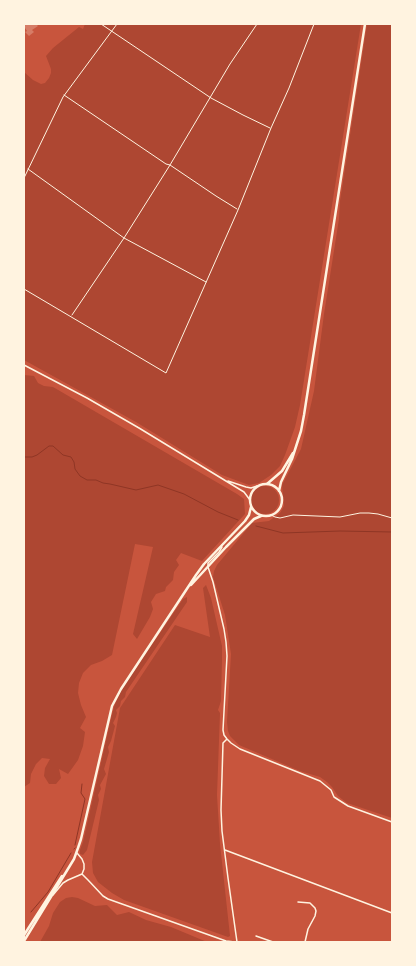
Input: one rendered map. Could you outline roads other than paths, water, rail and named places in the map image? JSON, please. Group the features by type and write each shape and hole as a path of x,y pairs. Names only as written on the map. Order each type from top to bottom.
{"main road":[{"path":"279,491 281,482 290,463 296,445 304,415 365,24"},
{"path":"267,484 282,471 296,445"},
{"path":"24,941 74,858 81,839 112,706 121,689 186,590 204,564 249,515 251,507 250,495 253,490 262,484 272,485 277,488 282,497 280,508 271,515 261,516 254,519 186,590"},
{"path":"251,507 261,516"},
{"path":"24,935 76,852"}],"street":[{"path":"24,365 120,417 244,492 250,500"},
{"path":"224,480 251,488 257,486"},
{"path":"224,543 219,552 208,563 208,567 214,582 226,642 227,656 224,735 231,744 240,749 320,781 331,790 334,797 348,806 392,822"},
{"path":"82,874 108,899 226,941 236,942 224,850 221,810 222,748 223,743 227,739"},
{"path":"224,850 392,913"},
{"path":"46,905 63,884 68,880 82,874 84,869 83,861 76,852"},
{"path":"298,902 310,903 316,911 304,942"},
{"path":"256,936 273,942"}],"waterway":[{"path":"24,457 32,457 49,446 53,446 63,455 71,457 74,462 75,469 80,476 87,480 96,480 103,483 136,490 158,485 184,494 218,512 238,520"},
{"path":"256,526 283,533 340,531 392,532"},
{"path":"75,845 85,799 81,793 82,784"},
{"path":"31,912 48,892 71,853"}]}
